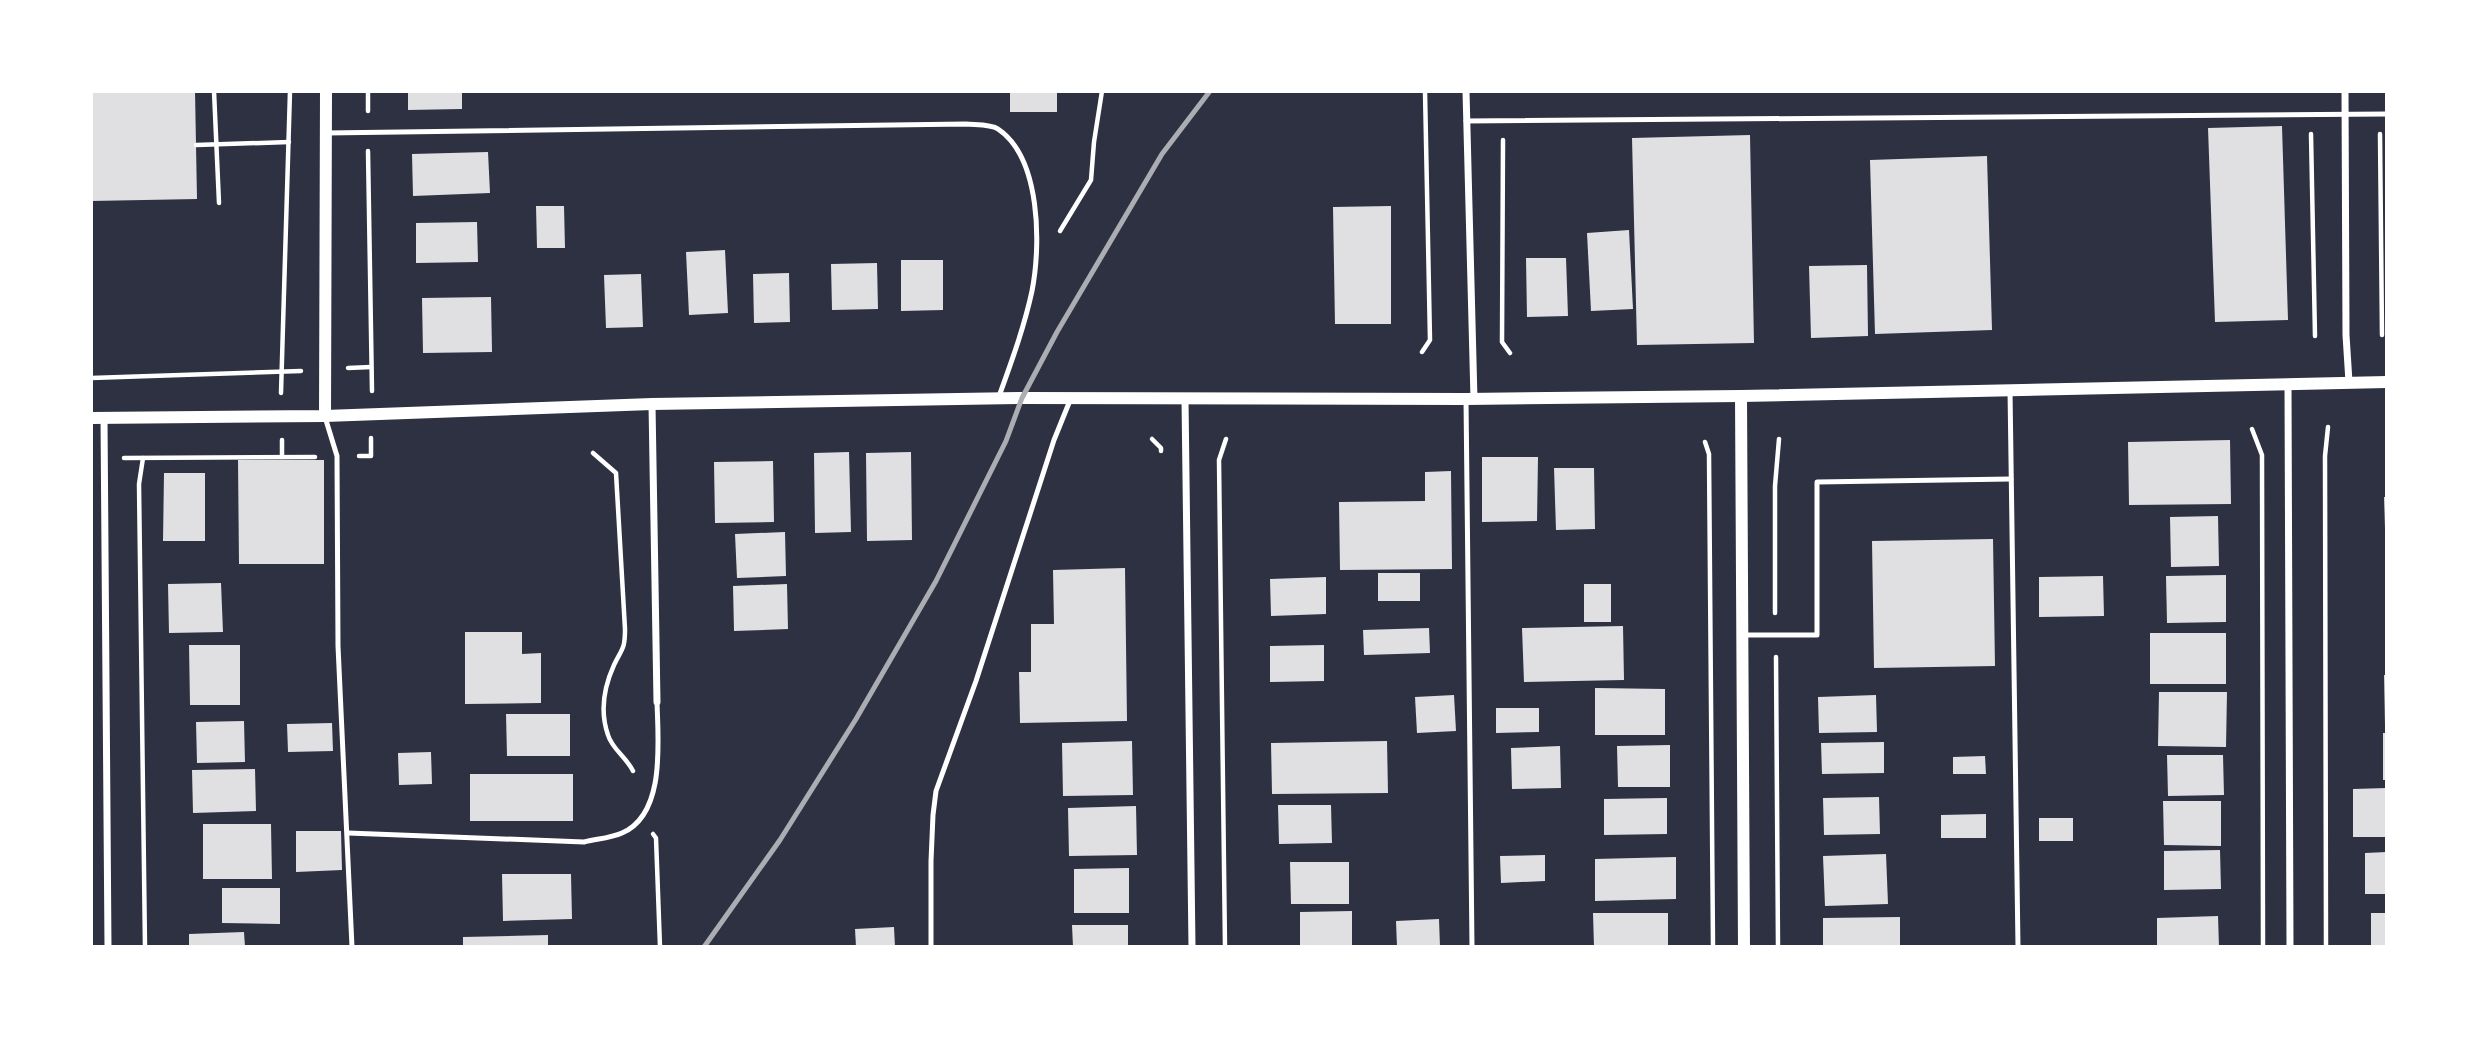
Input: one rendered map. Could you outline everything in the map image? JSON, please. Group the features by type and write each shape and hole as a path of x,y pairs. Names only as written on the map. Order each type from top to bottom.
{"street":[{"path":"325,416 326,91"},
{"path":"1465,91 1470,399"},
{"path":"2345,91 2346,335 2349,382"},
{"path":"108,947 103,459 97,418 325,416 652,404 1071,398 1470,399 1741,396 2387,382"},
{"path":"2288,384 2290,947"},
{"path":"1741,396 1744,947"},
{"path":"1185,399 1192,947"},
{"path":"652,404 657,702"}],"lane":[{"path":"1466,121 2384,114"},
{"path":"326,133 967,124 997,128 1019,151 1032,187 1036,253 1032,289 1020,340 998,399"},
{"path":"2010,390 2018,947"},
{"path":"931,947 931,850 936,791 985,656 1054,440 1071,398"},
{"path":"1470,399 1472,947"},
{"path":"325,416 337,456 338,646 352,947"},
{"path":"1741,636 1817,635 1817,482 2011,479"},
{"path":"348,833 584,842 622,833 640,821 651,801 657,775 657,702"}],"path":[{"path":"214,91 219,203"},
{"path":"282,457 280,372 290,91"},
{"path":"91,378 371,367 368,91"},
{"path":"1036,253 1059,232 1091,180 1102,91"},
{"path":"1422,352 1430,340 1426,91"},
{"path":"2382,335 2384,114"},
{"path":"2311,116 2315,336"},
{"path":"1503,120 1502,342 1510,353"},
{"path":"196,145 289,142"},
{"path":"2326,947 2325,456 2328,427"},
{"path":"2252,429 2262,455 2263,947"},
{"path":"1225,947 1219,460 1226,439"},
{"path":"1778,947 1775,485 1779,439"},
{"path":"1706,442 1709,454 1713,947"},
{"path":"593,453 616,473 625,629 625,647 607,684 603,718 608,738 632,768 634,779"},
{"path":"103,459 371,456"},
{"path":"143,458 139,484 145,947"},
{"path":"640,821 656,838 660,947"}],"building":[{"path":"91,91 195,91 197,199 91,201"},
{"path":"408,91 462,91 462,109 408,110"},
{"path":"1010,91 1057,91 1057,112 1010,112"},
{"path":"2282,126 2288,320 2215,322 2208,128"},
{"path":"1750,135 1754,343 1637,345 1632,138"},
{"path":"488,152 490,193 413,196 412,154"},
{"path":"1987,156 1992,330 1875,334 1870,160"},
{"path":"536,206 564,206 565,248 537,248"},
{"path":"1391,206 1391,324 1335,324 1333,207"},
{"path":"477,222 478,262 416,263 416,223"},
{"path":"1629,230 1633,309 1591,311 1587,233"},
{"path":"725,250 728,313 689,315 686,252"},
{"path":"1526,258 1566,258 1568,316 1527,317"},
{"path":"901,260 943,260 943,310 901,311"},
{"path":"877,263 878,309 832,310 831,264"},
{"path":"1867,265 1868,336 1811,338 1809,266"},
{"path":"789,273 790,322 754,323 753,274"},
{"path":"641,274 643,327 606,328 604,275"},
{"path":"491,297 492,352 423,353 422,298"},
{"path":"2230,440 2231,504 2129,505 2128,442"},
{"path":"849,452 851,532 815,533 814,453"},
{"path":"911,452 912,540 867,541 866,453"},
{"path":"1482,457 1538,457 1537,521 1482,522"},
{"path":"238,460 324,460 324,564 239,564"},
{"path":"773,461 774,522 715,523 714,462"},
{"path":"1554,468 1594,468 1595,529 1556,530"},
{"path":"1451,471 1452,569 1340,570 1339,502 1425,501 1425,472"},
{"path":"164,473 205,473 205,541 163,541"},
{"path":"2384,497 2387,497 2387,529 2385,529"},
{"path":"2218,516 2219,566 2171,567 2170,517"},
{"path":"785,532 786,576 737,578 735,534"},
{"path":"1993,539 1995,666 1874,668 1872,541"},
{"path":"1125,568 1127,721 1020,723 1019,672 1031,672 1031,624 1054,624 1053,570"},
{"path":"1378,573 1420,573 1420,601 1378,601"},
{"path":"2226,575 2226,622 2167,623 2166,576"},
{"path":"2103,576 2104,616 2039,617 2039,577"},
{"path":"1326,577 1326,614 1271,616 1270,579"},
{"path":"221,583 223,632 169,633 168,584"},
{"path":"787,584 788,629 734,631 733,586"},
{"path":"1584,584 1611,584 1611,622 1584,622"},
{"path":"1623,626 1624,680 1524,682 1522,628"},
{"path":"1429,628 1430,653 1364,655 1363,630"},
{"path":"465,632 522,632 522,654 541,653 541,703 465,704"},
{"path":"2150,633 2226,633 2226,684 2150,684"},
{"path":"189,645 240,645 240,705 190,705"},
{"path":"1324,645 1324,681 1270,682 1270,646"},
{"path":"2384,675 2387,675 2387,725 2385,725"},
{"path":"1595,688 1665,689 1665,735 1595,735"},
{"path":"2159,692 2227,692 2226,747 2158,746"},
{"path":"1454,695 1456,731 1417,733 1415,697"},
{"path":"1876,695 1877,732 1819,733 1818,697"},
{"path":"1496,708 1539,708 1539,732 1496,733"},
{"path":"506,714 570,714 570,756 507,756"},
{"path":"244,721 245,762 197,763 196,722"},
{"path":"332,723 333,751 288,752 287,724"},
{"path":"2383,733 2387,733 2387,780 2383,780"},
{"path":"1132,741 1133,795 1063,796 1062,743"},
{"path":"1387,741 1388,793 1272,794 1271,743"},
{"path":"1884,742 1884,773 1822,774 1821,743"},
{"path":"1670,745 1670,787 1618,787 1617,746"},
{"path":"1560,746 1561,788 1512,789 1511,748"},
{"path":"431,752 432,784 399,785 398,753"},
{"path":"2167,755 2223,755 2224,795 2168,796"},
{"path":"1985,756 1986,774 1953,774 1953,757"},
{"path":"255,769 256,811 193,813 192,770"},
{"path":"470,774 573,774 573,821 470,821"},
{"path":"2387,788 2387,837 2353,837 2353,789"},
{"path":"1879,797 1880,834 1824,835 1823,798"},
{"path":"1667,798 1667,834 1604,835 1604,799"},
{"path":"2163,801 2221,801 2221,846 2164,845"},
{"path":"1278,805 1331,805 1332,843 1279,844"},
{"path":"1136,806 1137,855 1069,856 1068,808"},
{"path":"1986,814 1986,838 1941,838 1941,815"},
{"path":"2039,818 2073,818 2073,841 2039,841"},
{"path":"203,824 271,824 272,879 203,879"},
{"path":"296,831 341,831 342,870 296,872"},
{"path":"2220,850 2221,889 2164,890 2164,851"},
{"path":"2387,852 2387,894 2365,894 2365,853"},
{"path":"1886,854 1888,904 1825,906 1823,856"},
{"path":"1545,855 1545,881 1501,883 1500,856"},
{"path":"1676,857 1676,899 1595,901 1595,859"},
{"path":"1290,862 1349,862 1349,904 1291,904"},
{"path":"1129,868 1129,913 1074,913 1074,869"},
{"path":"502,874 571,874 572,919 503,921"},
{"path":"222,888 280,888 280,924 222,923"},
{"path":"1352,911 1352,947 1300,947 1300,912"},
{"path":"1593,913 1668,913 1668,947 1594,947"},
{"path":"2371,913 2387,913 2387,947 2371,947"},
{"path":"2218,916 2219,947 2157,947 2157,918"},
{"path":"1900,917 1900,947 1823,947 1823,918"},
{"path":"1439,919 1440,947 1397,947 1396,921"},
{"path":"1072,925 1128,925 1128,947 1073,947"},
{"path":"894,927 895,947 856,947 855,929"},
{"path":"244,932 245,947 189,947 189,934"},
{"path":"548,935 548,947 463,947 463,937"}],"railway":[{"path":"704,947 780,840 856,719 936,581 1006,441 1022,398 1057,332 1162,154 1210,91"}]}
